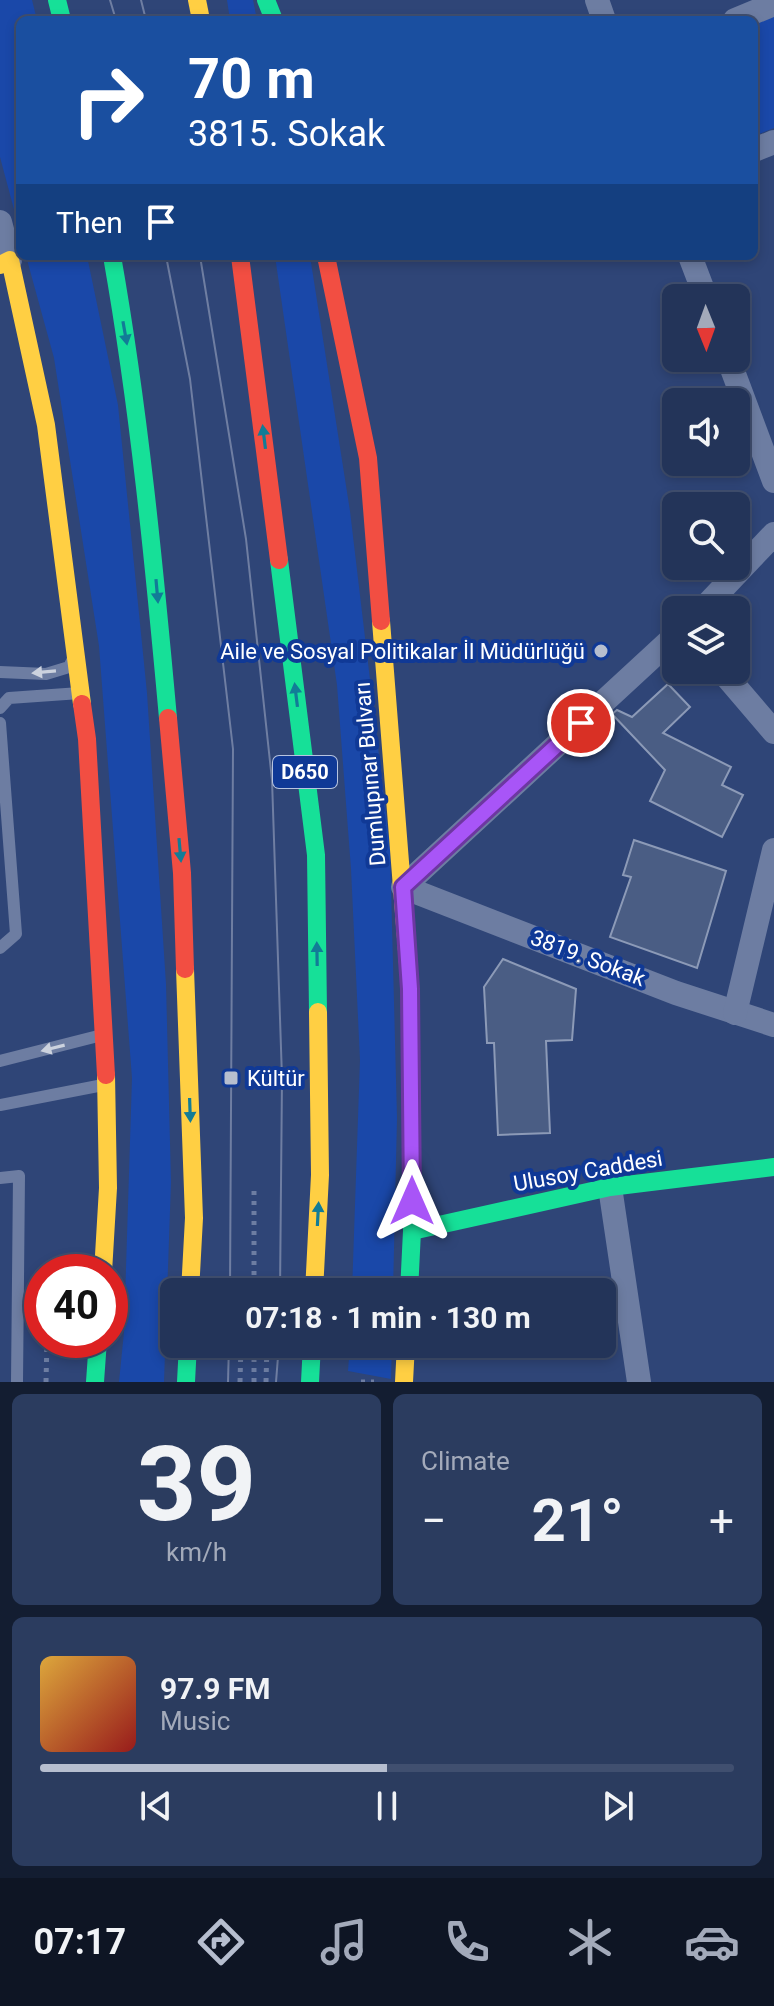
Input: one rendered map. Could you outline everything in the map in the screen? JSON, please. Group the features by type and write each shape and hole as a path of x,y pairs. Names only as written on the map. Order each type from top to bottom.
{"main road":[{"path":"113,260 128,348 153,554 182,873 194,1218 191,1278"},
{"name":"D650","path":"241,260 316,855 320,1175 315,1278"},
{"name":"Dumlupınar Bulvarı","path":"327,260 368,458 403,887 410,989 410,1278"},
{"path":"5,262 46,425 87,739 105,1035 108,1188 104,1254"},
{"name":"Ulusoy Caddesi","path":"412,1231 610,1187 774,1167"},
{"path":"95,1382 97,1358"},
{"path":"186,1382 187,1358"},
{"path":"310,1382 311,1358"},
{"path":"404,1382 405,1358"}],"street":[{"path":"745,16 774,4"},
{"path":"0,222 5,262"},
{"path":"692,260 701,284"},
{"path":"733,372 774,481"},
{"path":"715,596 774,534"},
{"path":"403,887 662,648"},
{"path":"733,684 774,732"},
{"path":"735,1013 774,850"},
{"name":"3819. Sokak","path":"403,887 676,993 774,1025"},
{"path":"610,1187 639,1382"}],"lane":[{"path":"0,672 46,674 69,667 77,651"},
{"path":"0,708 9,698 82,693"},
{"path":"0,723 16,934 0,948"},
{"path":"0,1061 105,1035"},
{"path":"0,1105 106,1084"},
{"path":"0,1178 19,1176 17,1382"}],"path":[{"path":"254,1191 254,1278"},
{"path":"46,1382 47,1358"},
{"path":"240,1382 241,1358"},
{"path":"254,1358 254,1382"},
{"path":"266,1382 267,1358"},
{"path":"361,1381 374,1382"}],"shaded area":[{"path":"0,0 32,0 36,16 16,16 16,217 0,157"},
{"path":"227,0 253,0 256,16 229,16"},
{"path":"774,16 774,128 758,134 758,22"},
{"path":"27,260 88,260 118,405 147,693 166,984 171,1182 168,1278 160,1278 160,1358 165,1358 164,1382 119,1382 121,1358 128,1358 126,1254 132,1078 99,646 54,358"},
{"path":"276,260 311,260 350,511 390,848 397,1118 393,1278 352,1278 360,1060 351,869 337,685"},
{"path":"349,1358 392,1358 391,1379 348,1371"}],"building":[{"path":"668,684 690,707 663,733 731,767 722,785 743,795 722,837 650,801 665,770 612,714 617,710 632,717"},
{"path":"634,840 726,871 697,968 610,937 631,877 623,875"},
{"path":"503,959 576,989 572,1040 546,1041 550,1133 498,1135 494,1043 487,1043 484,987"}],"tram line":[{"path":"110,0 115,16"},
{"path":"141,0 145,16"},
{"path":"167,260 190,379 233,749 230,1278"},
{"path":"201,260 246,539 272,780 282,1078 280,1278"},
{"path":"228,1382 229,1358"},
{"path":"276,1382 278,1358"}],"traffic: fast":[{"path":"57,0 61,16"},
{"path":"266,0 272,16"},
{"path":"113,260 138,429 168,718"},
{"path":"279,560 316,855 318,1012"},
{"path":"410,1278 411,1065"},
{"path":"412,1231 610,1187 774,1167"},
{"path":"95,1382 97,1358"},
{"path":"186,1382 187,1358"},
{"path":"310,1382 311,1358"}],"traffic: slow":[{"path":"197,0 200,16"},
{"path":"0,265 10,260 46,425 82,704"},
{"path":"381,621 410,989 411,1065"},
{"path":"185,969 194,1218 191,1278"},
{"path":"315,1278 320,1175 318,1012"},
{"path":"104,1254 108,1188 106,1075"},
{"path":"404,1382 405,1358"}],"traffic: jam":[{"path":"241,260 279,560"},
{"path":"327,260 368,458 381,621"},
{"path":"82,704 87,739 106,1075"},
{"path":"168,718 182,873 185,969"}],"place":[{"name":"Aile ve Sosyal Politikalar İl Müdürlüğü","path":"601,651"},
{"name":"Kültür","path":"231,1078"}],"route":[{"path":"412,1201 410,989 403,887 581,723"}]}
